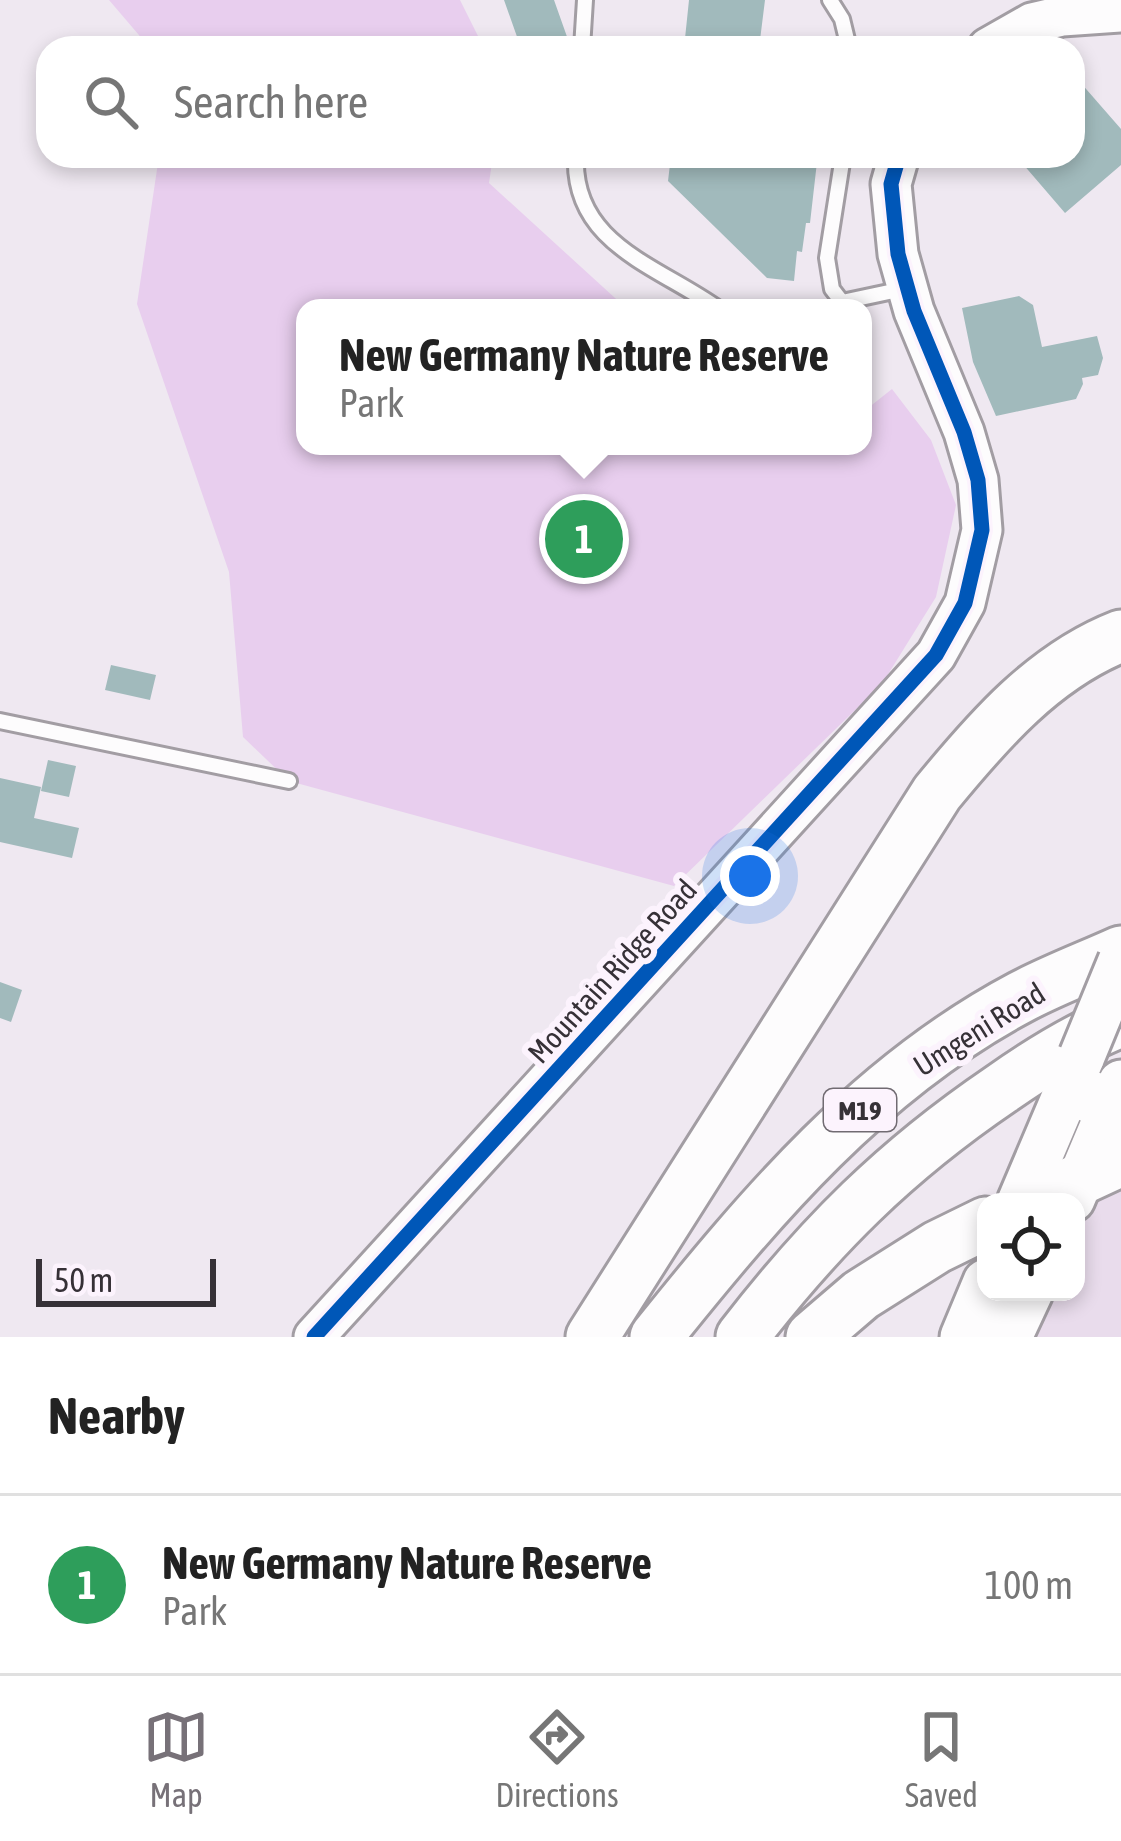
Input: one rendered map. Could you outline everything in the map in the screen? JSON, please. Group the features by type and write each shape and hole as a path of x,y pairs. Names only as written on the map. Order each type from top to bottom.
{"highway":[{"path":"592,1337 937,793 991,728 1054,674 1097,645 1121,636"},
{"name":"Umgeni Road","path":"656,1337 770,1199 865,1106 962,1033 1022,997 1121,957"},
{"name":"Umgeni Road","path":"742,1337 811,1251 866,1194 926,1143 1033,1067 1121,1021"},
{"path":"1056,1193 1090,1181"},
{"path":"812,1337 861,1295 977,1227"}],"main road":[{"path":"1090,1181 1121,957"},
{"path":"1026,1193 1101,1088"},
{"path":"963,1337 978,1301"},
{"path":"1009,1337 1026,1301"}],"street":[{"path":"1009,36 1032,23 1062,16 1121,12"},
{"name":"Mountain Ridge Road","path":"314,1337 936,655 965,603 982,530 978,480 964,432 914,311 898,254 891,184 896,168"}],"lane":[{"path":"583,36 585,0"},
{"path":"830,0 846,36"},
{"path":"575,168 582,197 601,232 620,249 704,299"},
{"path":"838,299 827,258 841,168"},
{"path":"865,299 908,288"},
{"path":"0,721 289,782"}],"shaded area":[{"path":"109,0 460,0 478,36 140,36"},
{"path":"157,168 491,168 489,183 616,299 296,299 296,455 872,455 872,405 892,389 931,440 956,505 936,597 882,684 674,886 289,781 243,737 229,572 137,304"},
{"path":"1121,1162 1121,1337 1012,1337 1028,1301 1085,1301 1085,1194"}],"building":[{"path":"504,0 554,0 567,36 517,36"},
{"path":"689,0 765,0 760,36 685,36"},
{"path":"1085,88 1121,129 1121,165 1065,213 1026,168 1085,168"},
{"path":"670,168 816,168 810,223 806,223 802,252 797,251 794,281 767,278 668,181"},
{"path":"1019,296 1033,305 1042,347 1097,336 1103,358 1098,375 1082,378 1076,399 996,416 973,362 962,308"},
{"path":"111,665 156,675 150,700 105,690"},
{"path":"48,760 76,766 69,797 41,791"},
{"path":"0,778 41,787 34,818 79,828 72,858 0,842"},
{"path":"0,982 22,990 11,1022 0,1018"}],"cycle path":[{"path":"314,1337 936,655 965,603 982,530 978,480 964,432 914,311 898,254 891,184 896,168"}],"place":[{"name":"New Germany Nature Reserve","path":"584,539"}]}
